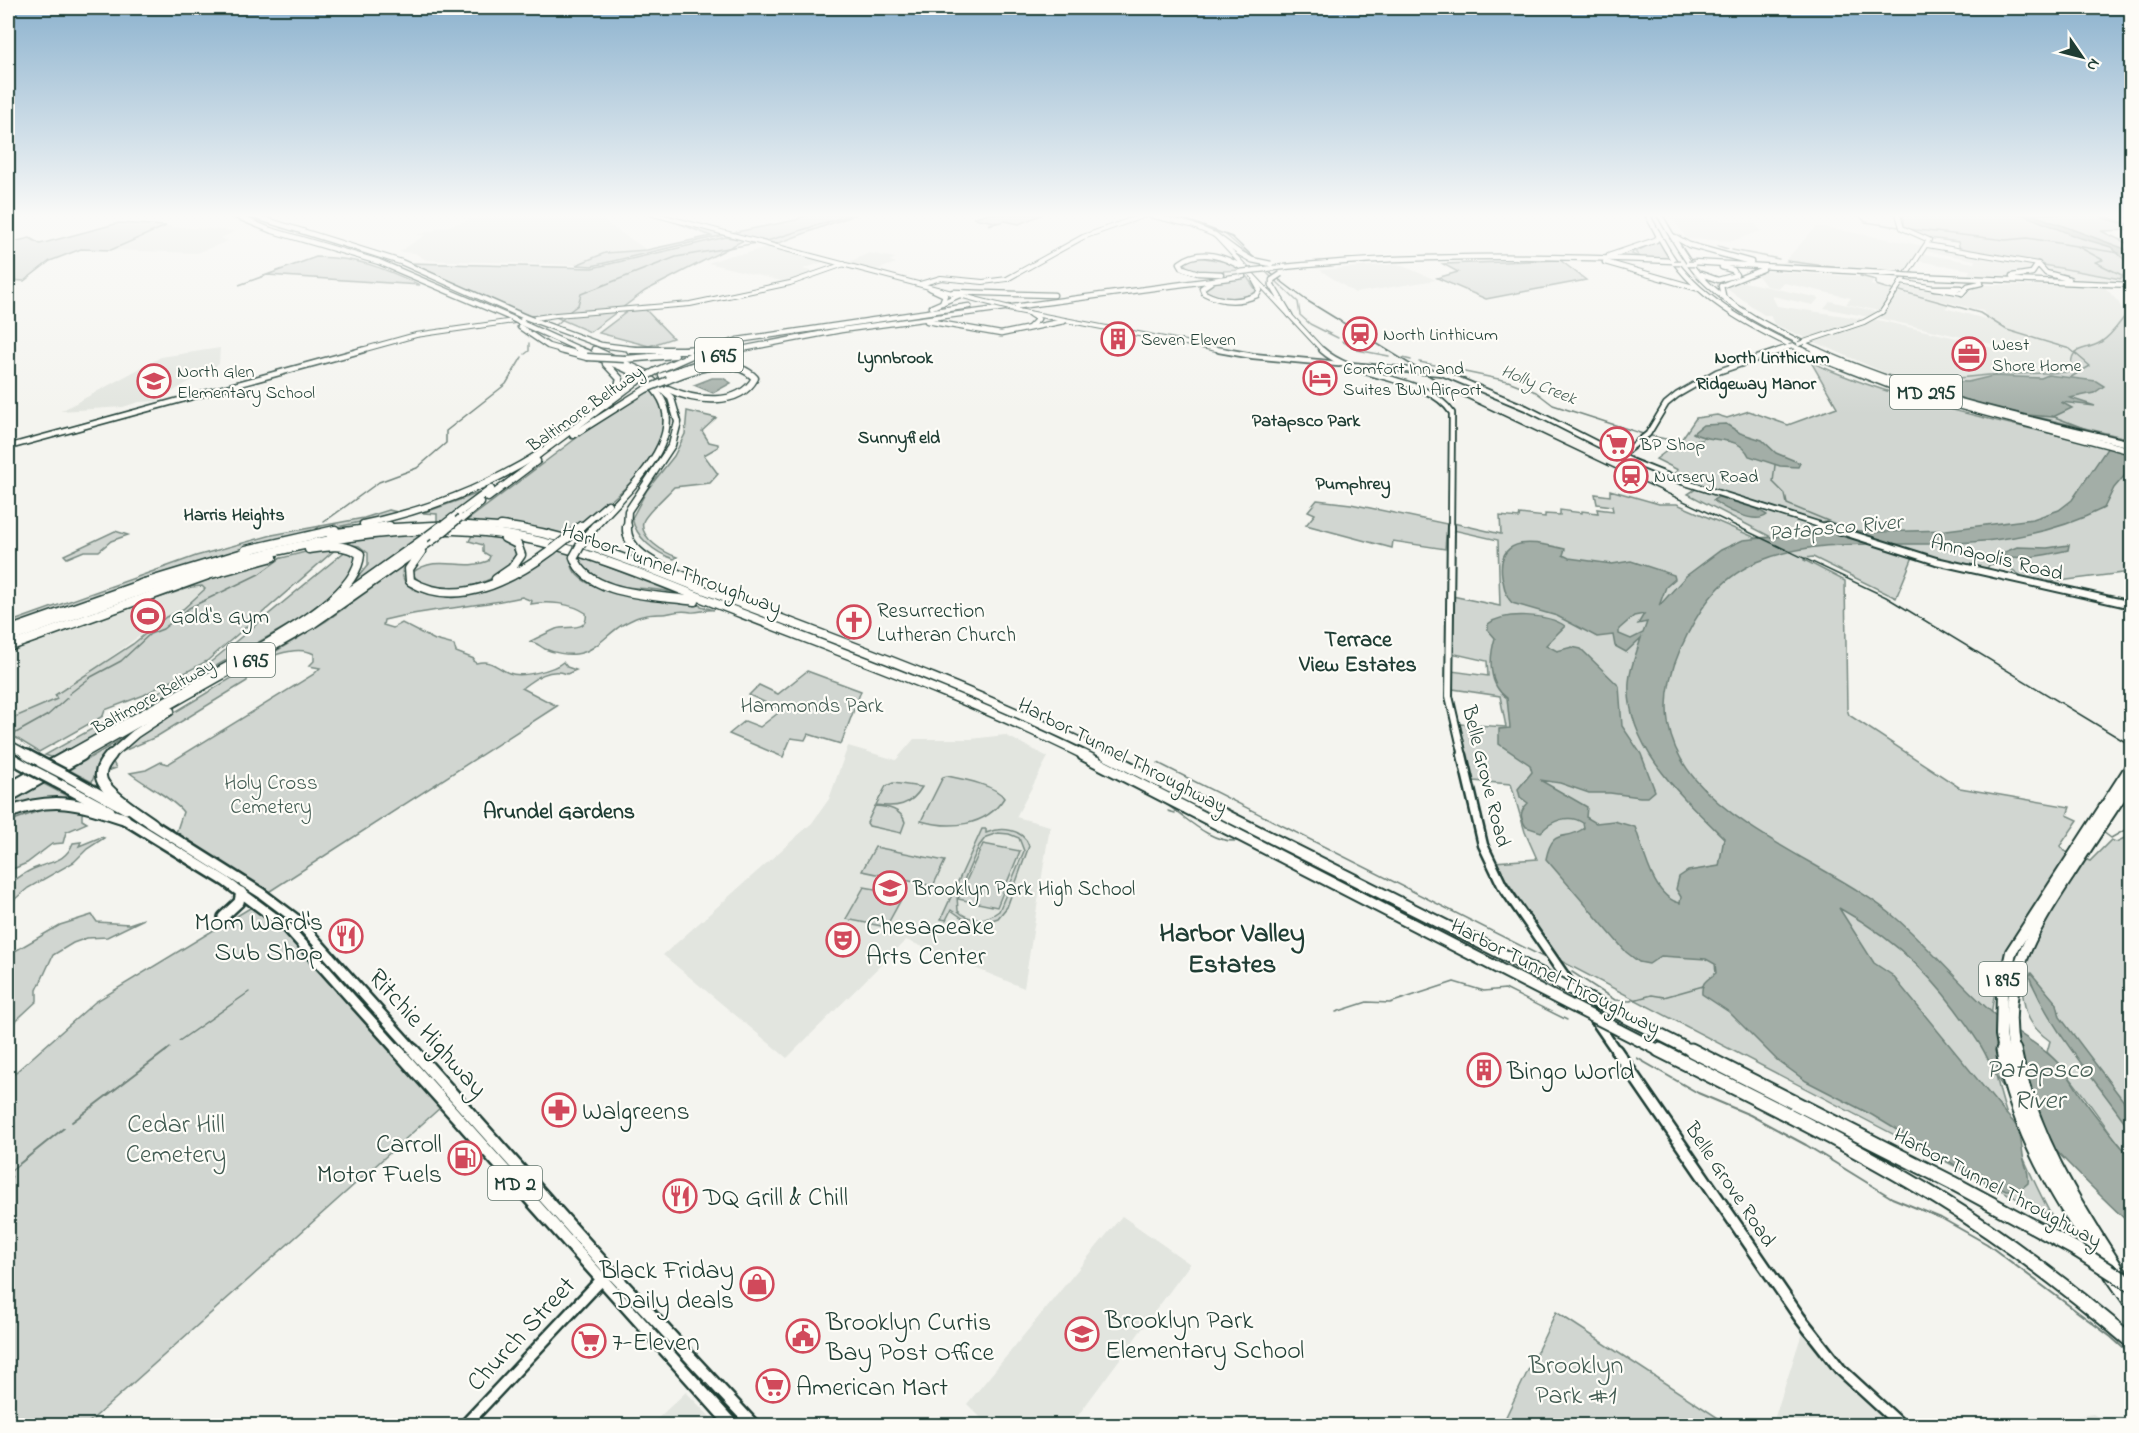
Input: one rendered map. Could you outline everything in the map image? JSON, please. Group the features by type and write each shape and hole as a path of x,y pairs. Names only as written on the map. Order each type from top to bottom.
{"highway":[{"path":"424,281 644,379 664,401 669,418 665,438 642,473 584,539 574,557 577,571 599,585 695,601 838,651"},
{"path":"444,281 583,342 614,348 684,350 1025,302"},
{"name":"Baltimore Beltway","path":"665,378 717,355 778,341 1081,292 1171,281"},
{"name":"Baltimore Beltway","path":"8,788 241,659 325,609 539,454 642,386 656,371 692,355 738,340 866,319 1204,281"},
{"path":"1217,281 1205,284 1203,291 1218,298 1246,299 1259,292 1256,281"},
{"path":"1272,281 1272,285 1290,315"},
{"path":"1674,281 1717,303"},
{"name":"MD 295","path":"1692,281 1717,303 1788,344 1873,382 1938,402 2132,451"},
{"name":"MD 295","path":"1708,281 1724,297 1785,335 1882,378 1942,397 2132,444"},
{"path":"1724,297 1720,290 1721,286 1732,281"},
{"path":"1948,281 1960,291"},
{"name":"Baltimore Beltway","path":"2026,281 2107,283"},
{"name":"Baltimore Beltway","path":"2055,281 2132,284"},
{"path":"2094,281 2107,283"},
{"path":"1934,288 1960,291 1979,283 2048,282"},
{"path":"928,285 945,295 946,299 941,303"},
{"path":"866,319 920,310 941,303 957,294 986,292 1035,296 1081,292"},
{"path":"1025,302 979,313 971,317 969,322 981,330 1001,332 1022,330 1037,325 1047,317"},
{"path":"513,321 548,346 625,359 680,355 870,323 980,310"},
{"path":"1030,314 1038,319 1037,325"},
{"path":"778,341 920,321 943,322 996,334 1018,333 1047,321 1064,321"},
{"path":"553,329 643,372 674,392 696,399 718,399 740,393 754,384 755,378 747,370 722,366 665,378 642,386 564,438"},
{"path":"564,438 619,386 620,379 616,372 586,354"},
{"path":"643,372 662,386 673,400 678,417 678,431 665,459 629,506 625,524 628,536 641,554 656,564 772,616"},
{"name":"Baltimore Beltway","path":"8,797 277,645 358,595 437,538 564,438"},
{"path":"8,631 141,584 258,547 441,505 485,488 539,454"},
{"path":"437,538 415,559 409,569 409,577 422,588 441,592 466,591 500,582 522,572 552,550 642,473"},
{"name":"Harbor Tunnel Throughway","path":"141,584 235,555 310,537 392,526 477,525 527,530 562,538 945,681 1029,717 1971,1192 2078,1250 2132,1287"},
{"path":"441,592 468,588 493,580 507,573 520,559 521,551 512,541 499,536 460,530"},
{"name":"Harbor Tunnel Throughway","path":"8,639 176,579 261,554 363,535 460,530 508,535 554,544 954,695 1040,734 1832,1138 1942,1200 2042,1270 2132,1342"},
{"path":"8,647 189,582 263,559 325,546 344,547 360,554 360,566 346,586 301,621 241,659"},
{"path":"153,824 101,784 98,772 104,761 149,726 277,645"},
{"name":"I 895","path":"2051,1171 2017,1066 2011,1021 2013,985 2018,965 2030,936 2132,765"},
{"name":"I 895","path":"2106,810 2132,779"},
{"path":"8,813 33,804 58,800 72,801 125,819"},
{"name":"Harbor Tunnel Throughway","path":"2051,1171 2132,1287"},
{"name":"Harbor Tunnel Throughway","path":"2051,1171 2066,1210 2132,1304"}],"main road":[{"path":"8,447 434,332 556,315 696,303 796,281"},
{"path":"906,281 928,285 938,281"},
{"path":"972,281 992,281"},
{"path":"1256,281 1290,315"},
{"path":"1258,281 1330,358 1340,364"},
{"path":"910,282 1064,321 1110,329"},
{"path":"1620,456 1648,434 1666,404 1717,372 1879,314 1887,307 1901,282 1934,288"},
{"path":"957,294 980,303 1030,314 1253,356 1340,364"},
{"path":"1322,363 1328,362 1330,358"},
{"name":"Annapolis Road","path":"1340,364 1427,370 1447,375 1526,408 1620,456 1677,480 1947,563 2132,605"},
{"name":"Belle Grove Road","path":"1340,364 1433,394 1451,409 1449,696 1478,828 1495,873 1800,1318 1848,1376 1902,1425"},
{"path":"1359,370 1357,368 1365,366"},
{"name":"Ritchie Highway","path":"8,744 153,824 261,893 297,921 733,1425"},
{"name":"Ritchie Highway","path":"8,756 125,819 241,892 294,934 605,1275 754,1425"},
{"path":"223,917 240,902 241,892"},
{"name":"Church Street","path":"464,1425 605,1275"}],"shaded area":[{"path":"1337,281 1431,281 1355,293"},
{"path":"1740,281 1819,298 1813,305 1772,296 1777,306 1865,319 1808,339 1774,324 1770,315 1764,315 1727,288"},
{"path":"1762,281 1873,281 1871,285 1893,291 1879,311 1846,304 1851,298 1784,283 1778,288 1766,286"},
{"path":"1905,284 1965,295 1974,287 1987,285 2104,286 2119,303 2125,316 2102,342 2075,351 2070,362 2071,372 1988,375 1908,383 1813,341 1873,319 1995,349 1997,345 1878,318 1888,308 1898,292 1950,305 1945,308 1989,320 1983,311 1899,290"},
{"path":"1830,301 1877,312 1869,317 1824,308"},
{"name":"North Glen Elementary School","path":"220,348 219,364 157,401 139,402 123,407 61,411 161,357"},
{"path":"206,582 210,583 179,611 168,615 70,687 60,698 8,725 8,653"},
{"name":"Brooklyn Park High School","path":"1005,735 1048,757 1016,817 1050,826 1024,988 906,940 787,1058 663,955 812,823 829,799 848,746 896,760 914,739 971,739"},
{"name":"Brooklyn Park Elementary School","path":"1122,1216 1190,1264 1071,1425 988,1425 967,1404"},
{"path":"1803,1330 1836,1373 1892,1425 1772,1426"},
{"path":"686,1392 718,1425 651,1425 656,1420"},
{"path":"2093,1414 2114,1425 2027,1425"}],"green space":[{"path":"357,281 411,281 420,285"},
{"path":"451,281 665,281 645,291 590,332 551,315 533,317"},
{"path":"1250,281 1256,290 1254,295 1235,298 1215,296 1204,289 1212,283"},
{"path":"1444,281 1581,281 1486,299"},
{"path":"643,307 673,338 649,346 599,333 632,308"},
{"path":"2125,316 2131,317 2131,439 1961,399 1908,383 1988,375 2071,372 2071,363 2075,353 2105,340"},
{"path":"1811,362 1889,392 1929,404 2131,453 2131,564 2124,566 2131,572 2043,583 2018,578 2020,575 2001,565 1989,565 1986,571 1915,552 1896,598 1813,557 1804,560 1845,581 1847,709 1849,715 1960,788 2070,807 2067,815 2078,820 2060,846 2064,851 2090,861 2111,840 2116,842 2131,835 2131,1158 2069,1076 2047,1052 2050,1041 2029,1019 2019,973 2004,963 1994,994 1991,1027 1993,1060 2000,1093 2023,1158 2052,1217 1561,961 1494,862 1537,859 1525,832 1511,784 1473,781 1460,724 1506,727 1500,696 1453,689 1452,671 1488,676 1487,661 1451,653 1452,596 1500,606 1498,540 1453,530 1453,523 1501,534 1500,516 1519,518 1520,514 1545,517 1545,514 1560,515 1560,510 1582,513 1582,511 1598,513 1597,509 1613,511 1612,506 1597,504 1595,494 1610,496 1610,490 1659,504 1677,504 1756,538 1771,537 1688,494 1702,485 1672,475 1678,470 1656,459 1681,440 1696,418 1717,415 1727,418 1749,411 1788,425 1837,407","holes":["2031,982 2048,994 2057,1004 2056,1024"]},
{"path":"651,389 662,410 663,431 655,452 622,491 566,536 465,522 599,421"},
{"path":"687,411 716,418 702,431 709,442 718,444 718,447 704,455 718,474 710,483 674,487 645,518 643,528 645,534 654,544 677,557 674,559 647,544 632,518 647,490 674,456 685,434"},
{"path":"479,493 443,521 437,521 437,514 423,513"},
{"path":"1317,500 1351,504 1447,524 1445,549 1393,541 1392,548 1306,525 1315,514 1308,511"},
{"path":"389,510 401,513 260,544 8,629 8,623 196,556 272,535 364,518"},
{"path":"115,531 128,535 111,541 99,551 84,551 67,558 64,555"},
{"path":"426,533 349,588 368,565 368,553 359,546 341,543 288,551 211,571 8,645 8,642 160,586 266,554 319,542 373,535"},
{"path":"473,534 492,537 510,544 516,555 509,566 482,582 450,589 434,588 421,582 412,573 431,564 468,565 488,561 490,556 483,552 483,545 469,541"},
{"path":"325,547 337,548 207,661 144,695 105,710 103,716 39,752 8,733 8,720 57,699 55,695 133,644 166,617 183,609 205,589 202,586 191,587 44,637 214,575"},
{"path":"348,549 357,556 358,566 338,589 299,619 54,758 45,755 207,665"},
{"name":"Holy Cross Cemetery","path":"556,549 572,554 573,568 581,579 596,586 633,595 683,601 714,610 640,616 616,629 589,650 572,654 552,652 536,643 529,642 556,629 581,626 586,619 586,613 559,604 531,604 532,601 522,597 384,620 383,625 393,628 402,623 435,640 454,645 456,652 474,659 476,663 491,663 509,673 522,675 538,672 553,668 563,662 567,667 576,670 567,674 555,672 537,677 522,688 557,706 267,893 176,833 183,812 173,802 130,773 146,770 161,762 168,764 314,674 320,668 309,666 314,661 314,654 306,651 288,652 260,662 248,672 247,681 156,737 121,752 113,762 116,768 105,772 112,756 162,720 326,621 403,566 404,579 412,588 425,593 461,593 495,587 513,580"},
{"path":"577,555 676,593 605,583 585,570"},
{"name":"Hammonds Park","path":"807,671 861,691 841,744 808,734 805,740 791,738 783,757 729,734 745,721 760,727 782,710 749,695 759,685 778,694"},
{"path":"132,733 98,764 92,782 69,770"},
{"path":"943,777 986,786 1000,793 1004,798 988,815 967,823 944,825 921,821"},
{"path":"42,783 69,797 25,802 8,810 8,802"},
{"path":"893,783 922,787 908,802 896,806 876,805 886,786"},
{"path":"43,804 86,809 82,814 82,820 87,823 66,832 63,843 52,844 27,863 8,871 8,818"},
{"path":"875,806 889,808 900,814 905,822 901,833 869,826 867,823"},
{"path":"982,829 986,829 986,833 998,830 1017,832 1026,840 1029,846 1007,907 998,918 983,923 968,922 951,910 946,920 941,919","holes":["998,833 1019,838 1024,851 999,911 989,917 978,919 963,915 958,911 957,896 979,846 986,837"]},
{"path":"101,837 104,838 87,849 74,862 28,888 8,905 8,885 39,866 61,858 70,850 73,843 81,842 79,846"},
{"path":"983,844 1020,851 997,907 958,899"},
{"path":"875,847 945,861 933,886 862,871"},
{"path":"864,887 904,894 886,927 846,919"},
{"name":"Cedar Hill Cemetery","path":"255,905 284,928 441,1107 86,1425 8,1425 8,1182 12,1176 8,1179 8,1079 95,1002"},
{"path":"92,915 97,922 129,924 144,919 107,937 87,938 73,943 53,955 37,990 37,1001 8,1028 8,955 60,925"},
{"name":"Brooklyn Park #1","path":"1556,1312 1729,1425 1502,1425"}],"water":[{"path":"2048,375 2096,381 2104,386 2094,393 2070,398 2095,406 2061,402 2072,408 2053,417 2027,415 1947,395 1932,383 1968,382 1993,376 2041,378"},
{"path":"712,378 723,378 731,383 713,393 694,385"},
{"path":"1726,424 1740,433 1762,440 1776,453 1800,463 1798,467 1780,466 1749,456 1744,449 1732,442 1693,433 1703,425"},
{"name":"Patapsco River","path":"2131,434 2131,468 2114,488 2104,508 2059,526 2036,533 1989,541 1816,547 1776,555 1743,569 1719,588 1693,623 1680,650 1667,702 1675,746 1698,783 1733,814 1775,842 1862,893 1897,919 1983,1004 2044,1050 2062,1067 2094,1113 2131,1158 2131,1225 2079,1175 2030,1122 2001,1084 1965,1022 1934,983 1901,950 1882,935 1839,908 1874,963 1892,975 2014,1122 2020,1136 2028,1172 2028,1183 2020,1190 2006,1190 1953,1164 1872,1115 1806,1081 1777,1060 1729,1012 1702,994 1704,984 1716,973 1715,964 1706,959 1661,956 1649,964 1639,962 1626,952 1546,859 1552,842 1556,838 1577,832 1584,828 1583,823 1572,819 1560,820 1541,832 1526,827 1523,820 1521,815 1528,803 1520,797 1518,789 1532,772 1530,765 1499,744 1499,729 1510,728 1507,698 1501,693 1493,679 1491,662 1495,638 1488,630 1488,624 1505,617 1538,617 1558,622 1565,626 1546,645 1557,651 1572,647 1581,649 1619,686 1622,726 1641,754 1655,791 1648,797 1589,793 1560,783 1540,780 1587,807 1586,817 1596,823 1614,821 1635,827 1656,882 1670,899 1680,903 1681,897 1676,889 1679,877 1688,871 1719,866 1724,838 1659,769 1636,728 1630,705 1629,682 1641,638 1626,652 1615,646 1613,635 1597,637 1557,616 1512,603 1506,594 1502,576 1502,562 1506,553 1512,547 1521,544 1543,544 1565,549 1563,555 1569,558 1612,564 1631,561 1674,575 1675,579 1666,587 1659,606 1686,576 1721,550 1743,540 1849,530 1875,532 1946,530 2033,519 2059,510 2072,500 2112,441","holes":["1644,614 1638,624 1647,622 1643,633 1631,639 1619,634 1619,629 1634,616"]},
{"path":"1718,497 1757,509 1767,515 1755,518 1740,515 1713,500"},
{"path":"2069,545 2068,550 2033,557 2000,554 2017,547 2047,548"},
{"path":"2031,973 2057,1004 2060,1017 2128,1107 2131,1113 2131,1131 2062,1037 2039,997 2029,976"}],"waterway":[{"path":"570,311 578,305 581,294 615,281"},
{"name":"Holly Creek","path":"1276,281 1298,302 1300,315 1310,324 1338,338"},
{"path":"1876,281 1876,285 1892,290"},
{"path":"1900,291 1980,313 2007,330 2070,349 2090,366 2071,377"},
{"path":"555,326 566,316"},
{"name":"Holly Creek","path":"1342,341 1357,350 1389,356"},
{"path":"525,354 529,351 529,343"},
{"path":"324,522 379,482 417,468 446,443 446,431 506,384 522,357"},
{"name":"Holly Creek","path":"1403,358 1411,360"},
{"name":"Holly Creek","path":"1419,362 1456,369"},
{"name":"Holly Creek","path":"1460,371 1508,381 1536,392 1553,405 1643,434"},
{"path":"2052,416 2094,432"},
{"path":"2105,435 2124,439"},
{"name":"Holly Creek","path":"1651,436 1680,442 1702,440 1704,436"},
{"name":"Holly Creek","path":"1775,465 1773,482 1785,494 1787,504 1850,530"},
{"path":"314,531 320,526"},
{"path":"69,694 91,677 121,661 150,634 163,629 189,608 259,574 281,558"},
{"path":"14,734 48,715 67,698"},
{"path":"1158,763 1547,959"},
{"path":"1112,776 1163,802 1207,833 1217,838 1237,841"},
{"path":"8,822 47,808"},
{"path":"1168,811 1175,813"},
{"path":"2103,832 2111,838 2132,826"},
{"path":"2019,953 2024,941"},
{"path":"2024,966 2029,975"},
{"path":"1572,972 1615,1000 1630,1001 1652,995 1664,997 1703,986"},
{"path":"1336,1012 1367,1002 1390,1003 1454,982 1484,991 1505,989 1567,1020"},
{"path":"179,1041 249,992"},
{"path":"165,1052 170,1048"},
{"path":"72,1122 167,1050"},
{"path":"1637,1058 1698,1093 1750,1115 1806,1145 1892,1198 1941,1218 1987,1244 2111,1337 2132,1356"},
{"path":"8,1173 64,1128"}],"tram line":[{"path":"1281,281 1306,300 1462,396 1886,597 2132,746"}],"place":[{"name":"North Linthicum","path":"1360,334"},
{"name":"Seven Eleven","path":"1118,339"},
{"name":"West Shore Home","path":"1969,354"},
{"name":"Comfort Inn and Suites BWI Airport","path":"1320,378"},
{"name":"North Glen Elementary School","path":"154,381"},
{"name":"BP Shop","path":"1617,444"},
{"name":"Nursery Road","path":"1631,476"},
{"name":"Gold's Gym","path":"148,616"},
{"name":"Resurrection Lutheran Church","path":"854,622"},
{"name":"Brooklyn Park High School","path":"890,888"},
{"name":"Mom Ward's Sub Shop","path":"346,936"},
{"name":"Chesapeake Arts Center","path":"843,940"},
{"name":"Bingo World","path":"1484,1070"},
{"name":"Walgreens","path":"559,1110"},
{"name":"Carroll Motor Fuels","path":"465,1158"},
{"name":"DQ Grill & Chill","path":"680,1196"},
{"name":"Black Friday Daily deals","path":"757,1284"},
{"name":"Brooklyn Park Elementary School","path":"1082,1334"},
{"name":"Brooklyn Curtis Bay Post Office","path":"803,1336"},
{"name":"7-Eleven","path":"589,1341"},
{"name":"American Mart","path":"773,1386"}],"district":[{"name":"Lynnbrook","path":"895,357"},
{"name":"North Linthicum","path":"1772,357"},
{"name":"Ridgeway Manor","path":"1756,383"},
{"name":"Patapsco Park","path":"1306,420"},
{"name":"Sunnyfield","path":"899,437"},
{"name":"Pumphrey","path":"1353,483"},
{"name":"Harris Heights","path":"234,514"},
{"name":"Terrace View Estates","path":"1358,650"},
{"name":"Arundel Gardens","path":"559,810"},
{"name":"Harbor Valley Estates","path":"1232,948"}]}
